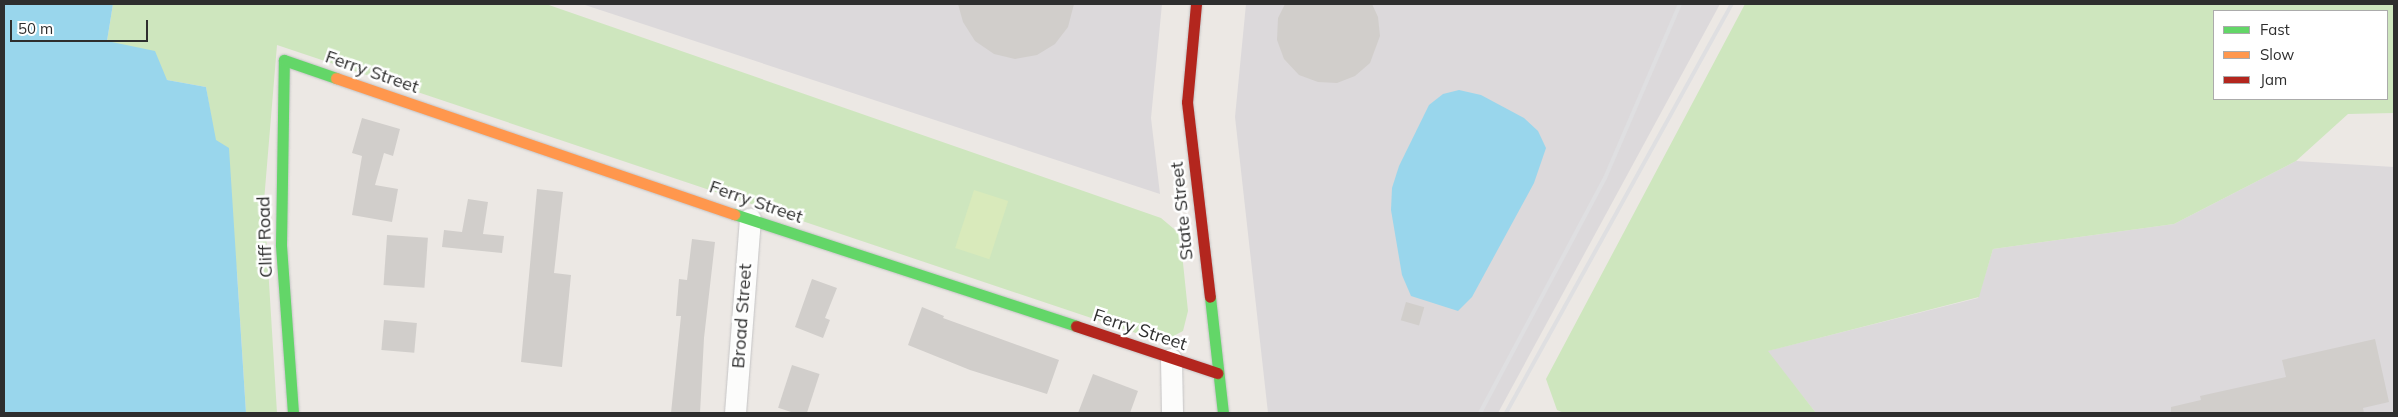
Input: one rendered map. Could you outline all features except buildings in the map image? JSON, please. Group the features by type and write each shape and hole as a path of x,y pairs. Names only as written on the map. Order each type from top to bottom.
{"street":[{"name":"State Street","path":"1196,4 1187,102 1222,413"},
{"name":"Ferry Street","path":"284,60 750,219 1217,373"},
{"name":"Cliff Road","path":"284,60 281,244 293,413"},
{"name":"Broad Street","path":"735,413 750,219"},
{"path":"1171,359 1172,413"}],"shaded area":[{"path":"582,4 1162,4 1151,118 1160,194"},
{"path":"1246,4 1720,4 1498,413 1268,413 1235,117"},
{"path":"2296,161 2394,167 2394,413 1816,413 1767,351 1978,298 1993,249 2174,224"}],"green space":[{"path":"113,4 546,4 1161,218 1180,234 1188,311 1183,331 1164,341 1151,338 277,45 264,201 277,413 246,413 237,272 206,87 167,80 107,41"},
{"path":"1745,4 2394,4 2394,113 2348,114 2296,161 2174,224 1993,249 1979,297 1768,351 1816,413 1564,413 1557,410 1546,379"},
{"path":"974,190 1008,201 989,259 955,248"}],"water":[{"path":"4,4 113,4 107,41 155,51 167,80 206,87 216,140 229,148 246,413 4,413"},
{"path":"1459,90 1481,95 1524,118 1538,131 1546,148 1534,183 1472,297 1458,311 1411,296 1402,275 1391,210 1392,188 1399,166 1429,105 1443,94"}],"railway":[{"path":"1480,413 1605,178 1680,4"},
{"path":"1506,413 1732,4"}],"traffic: fast":[{"path":"293,413 281,244 284,60 336,78"},
{"path":"734,214 1076,326"},
{"path":"1210,297 1223,413"}],"traffic: slow":[{"path":"336,78 734,214"}],"traffic: jam":[{"path":"1196,4 1187,102 1210,297"},
{"path":"1076,326 1217,373"}]}
